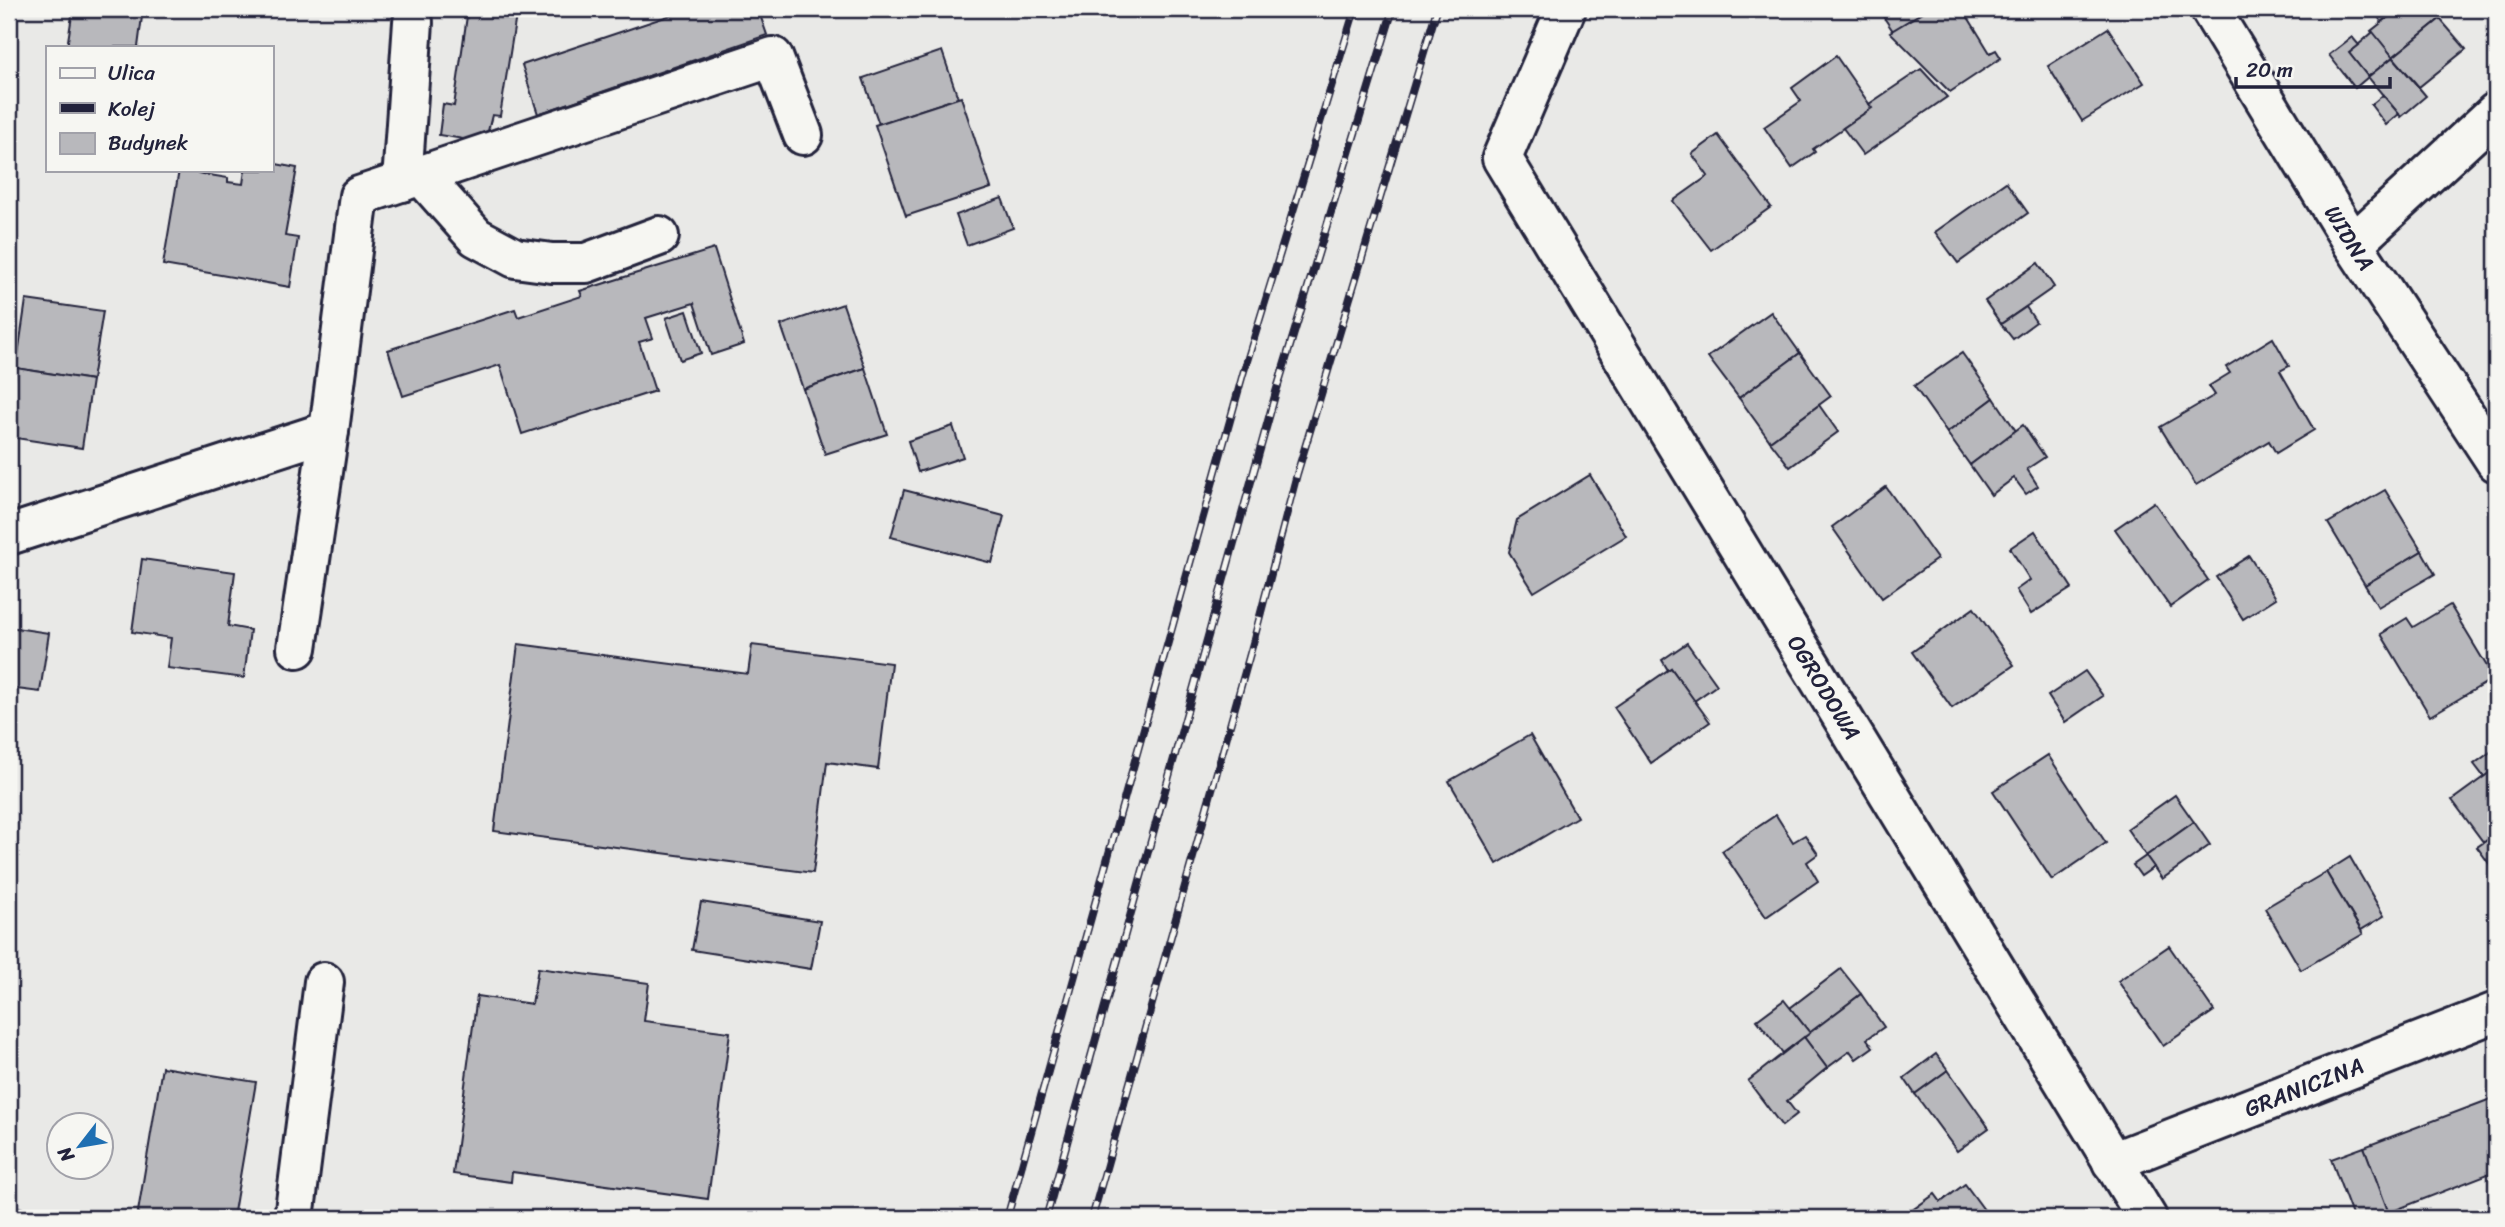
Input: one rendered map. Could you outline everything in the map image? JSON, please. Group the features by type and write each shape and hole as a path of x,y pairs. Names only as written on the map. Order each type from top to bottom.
{"street":[{"name":"OGRODOWA","path":"1566,9 1502,158 2147,1218"},
{"name":"WIDNA","path":"2210,9 2353,244 2496,462"},
{"path":"413,22 411,178 476,237 515,258 552,263 586,263 659,236"},
{"path":"297,648 329,431 359,196 773,57 803,135"},
{"path":"2353,244 2496,112"},
{"path":"9,536 329,431"},
{"path":"294,1218 324,982"},
{"name":"GRANICZNA","path":"2112,1162 2496,1012"}],"building":[{"path":"73,9 143,9 138,46 67,46"},
{"path":"468,9 517,9 500,116 492,115 486,139 439,135 443,104 454,106"},
{"path":"689,9 758,9 767,35 538,114 522,65"},
{"path":"1878,9 1928,9 1893,31"},
{"path":"1928,9 1963,9 1990,53 1996,50 2001,58 1950,92 1890,32"},
{"path":"2391,9 2394,12 2382,22 2374,12"},
{"path":"2399,9 2432,9 2440,19 2393,57 2371,31"},
{"path":"2440,19 2466,49 2419,87 2393,57"},
{"path":"2108,28 2144,83 2082,121 2048,66"},
{"path":"2373,32 2393,57 2368,77 2349,53"},
{"path":"2352,37 2359,45 2349,53 2368,77 2355,88 2329,55"},
{"path":"942,51 958,98 879,124 863,78"},
{"path":"1836,56 1872,108 1813,149 1815,152 1792,168 1764,127 1801,101 1792,88"},
{"path":"2393,57 2426,96 2401,117 2368,77"},
{"path":"1921,69 1947,97 1863,155 1843,128 1872,108 1869,104"},
{"path":"2383,95 2399,114 2386,125 2371,105"},
{"path":"961,97 991,188 906,216 875,125"},
{"path":"1718,135 1771,207 1711,250 1673,201 1708,176 1692,154"},
{"path":"273,163 297,168 285,236 298,238 290,287 163,265 179,172 228,178 228,182 243,184 245,172 273,172"},
{"path":"2006,182 2028,213 1958,263 1935,232"},
{"path":"1002,198 1013,228 967,245 956,215"},
{"path":"714,249 744,344 711,355 694,303 646,318 653,338 639,342 655,391 522,434 500,365 403,396 388,350 515,309 518,317 582,296 580,291"},
{"path":"2038,263 2054,287 2001,324 1985,301"},
{"path":"26,300 103,311 92,380 16,368"},
{"path":"843,304 865,368 803,389 781,325"},
{"path":"2026,307 2036,322 2013,339 2001,324"},
{"path":"687,311 701,353 680,360 666,318"},
{"path":"1771,312 1800,353 1739,398 1708,357"},
{"path":"2273,338 2289,366 2280,371 2314,430 2276,453 2269,441 2196,485 2160,427 2215,395 2209,386 2230,373 2226,367"},
{"path":"1800,353 1831,396 1770,441 1739,398"},
{"path":"1962,353 1994,398 1947,433 1914,386"},
{"path":"16,368 92,380 82,448 9,437 9,416"},
{"path":"865,368 887,434 825,454 803,389"},
{"path":"1994,398 2016,431 1970,465 1947,433"},
{"path":"1819,405 1838,432 1790,467 1770,441"},
{"path":"2023,425 2045,457 2027,469 2038,486 2026,494 2014,478 1991,495 1970,465"},
{"path":"953,426 963,457 918,472 908,441"},
{"path":"1590,475 1626,536 1534,592 1509,552 1517,520"},
{"path":"1886,487 1937,559 1882,598 1832,527"},
{"path":"904,490 1004,516 992,563 891,537"},
{"path":"2385,490 2422,551 2365,585 2328,523"},
{"path":"2154,502 2208,580 2170,607 2115,529"},
{"path":"2035,531 2072,588 2031,614 2016,590 2030,580 2010,548"},
{"path":"2422,551 2435,574 2378,607 2365,585"},
{"path":"2249,556 2276,598 2243,619 2216,577"},
{"path":"142,559 235,572 228,626 250,630 244,678 167,668 171,638 132,632"},
{"path":"2450,605 2494,678 2430,716 2381,634 2407,618 2413,627"},
{"path":"1974,608 2014,665 1952,708 1912,652"},
{"path":"9,627 49,633 40,692 9,688"},
{"path":"1687,643 1717,685 1694,701 1671,668 1668,670 1662,660"},
{"path":"518,644 748,674 752,645 891,663 878,769 827,762 813,873 494,831"},
{"path":"1671,668 1710,722 1651,763 1614,707"},
{"path":"2085,671 2103,696 2065,722 2048,696"},
{"path":"1530,735 1577,817 1497,864 1449,781"},
{"path":"2496,748 2496,768 2484,777 2474,764"},
{"path":"2048,755 2106,843 2052,880 1993,791"},
{"path":"2496,768 2496,834 2484,843 2452,800"},
{"path":"2175,795 2194,822 2146,856 2127,829"},
{"path":"1776,815 1793,842 1805,835 1818,854 1807,862 1818,881 1766,917 1722,851"},
{"path":"2194,822 2210,845 2162,879 2146,856"},
{"path":"2496,834 2496,873 2477,847"},
{"path":"2146,856 2154,867 2141,876 2133,865"},
{"path":"2350,857 2384,916 2361,930 2326,872"},
{"path":"2326,872 2363,934 2301,970 2265,908"},
{"path":"701,902 820,921 811,969 692,950"},
{"path":"2169,946 2214,1011 2163,1046 2118,981"},
{"path":"538,968 649,983 644,1021 730,1032 708,1199 512,1172 511,1182 453,1174 477,996 532,1004"},
{"path":"1841,969 1861,994 1810,1033 1790,1008"},
{"path":"1861,994 1884,1027 1867,1039 1873,1047 1856,1059 1850,1051 1827,1068 1804,1037"},
{"path":"1784,1000 1810,1033 1783,1053 1757,1020"},
{"path":"1804,1037 1827,1068 1787,1101 1797,1114 1782,1126 1748,1081"},
{"path":"1936,1054 1948,1070 1915,1094 1904,1078"},
{"path":"162,1067 256,1082 233,1218 137,1218"},
{"path":"1948,1070 1989,1128 1957,1151 1915,1094"},
{"path":"2496,1097 2496,1155 2492,1157 2496,1171 2388,1213 2364,1147"},
{"path":"2364,1147 2388,1211 2370,1218 2353,1218 2331,1159"},
{"path":"1965,1184 1990,1218 1904,1216 1935,1194 1941,1202"},
{"path":"9,1205 22,1208 20,1218 9,1218"}],"railway":[{"path":"1007,1218 1243,374 1355,9"},
{"path":"1046,1218 1276,392 1393,9"},
{"path":"1092,1218 1253,643 1297,474 1437,9"}]}
